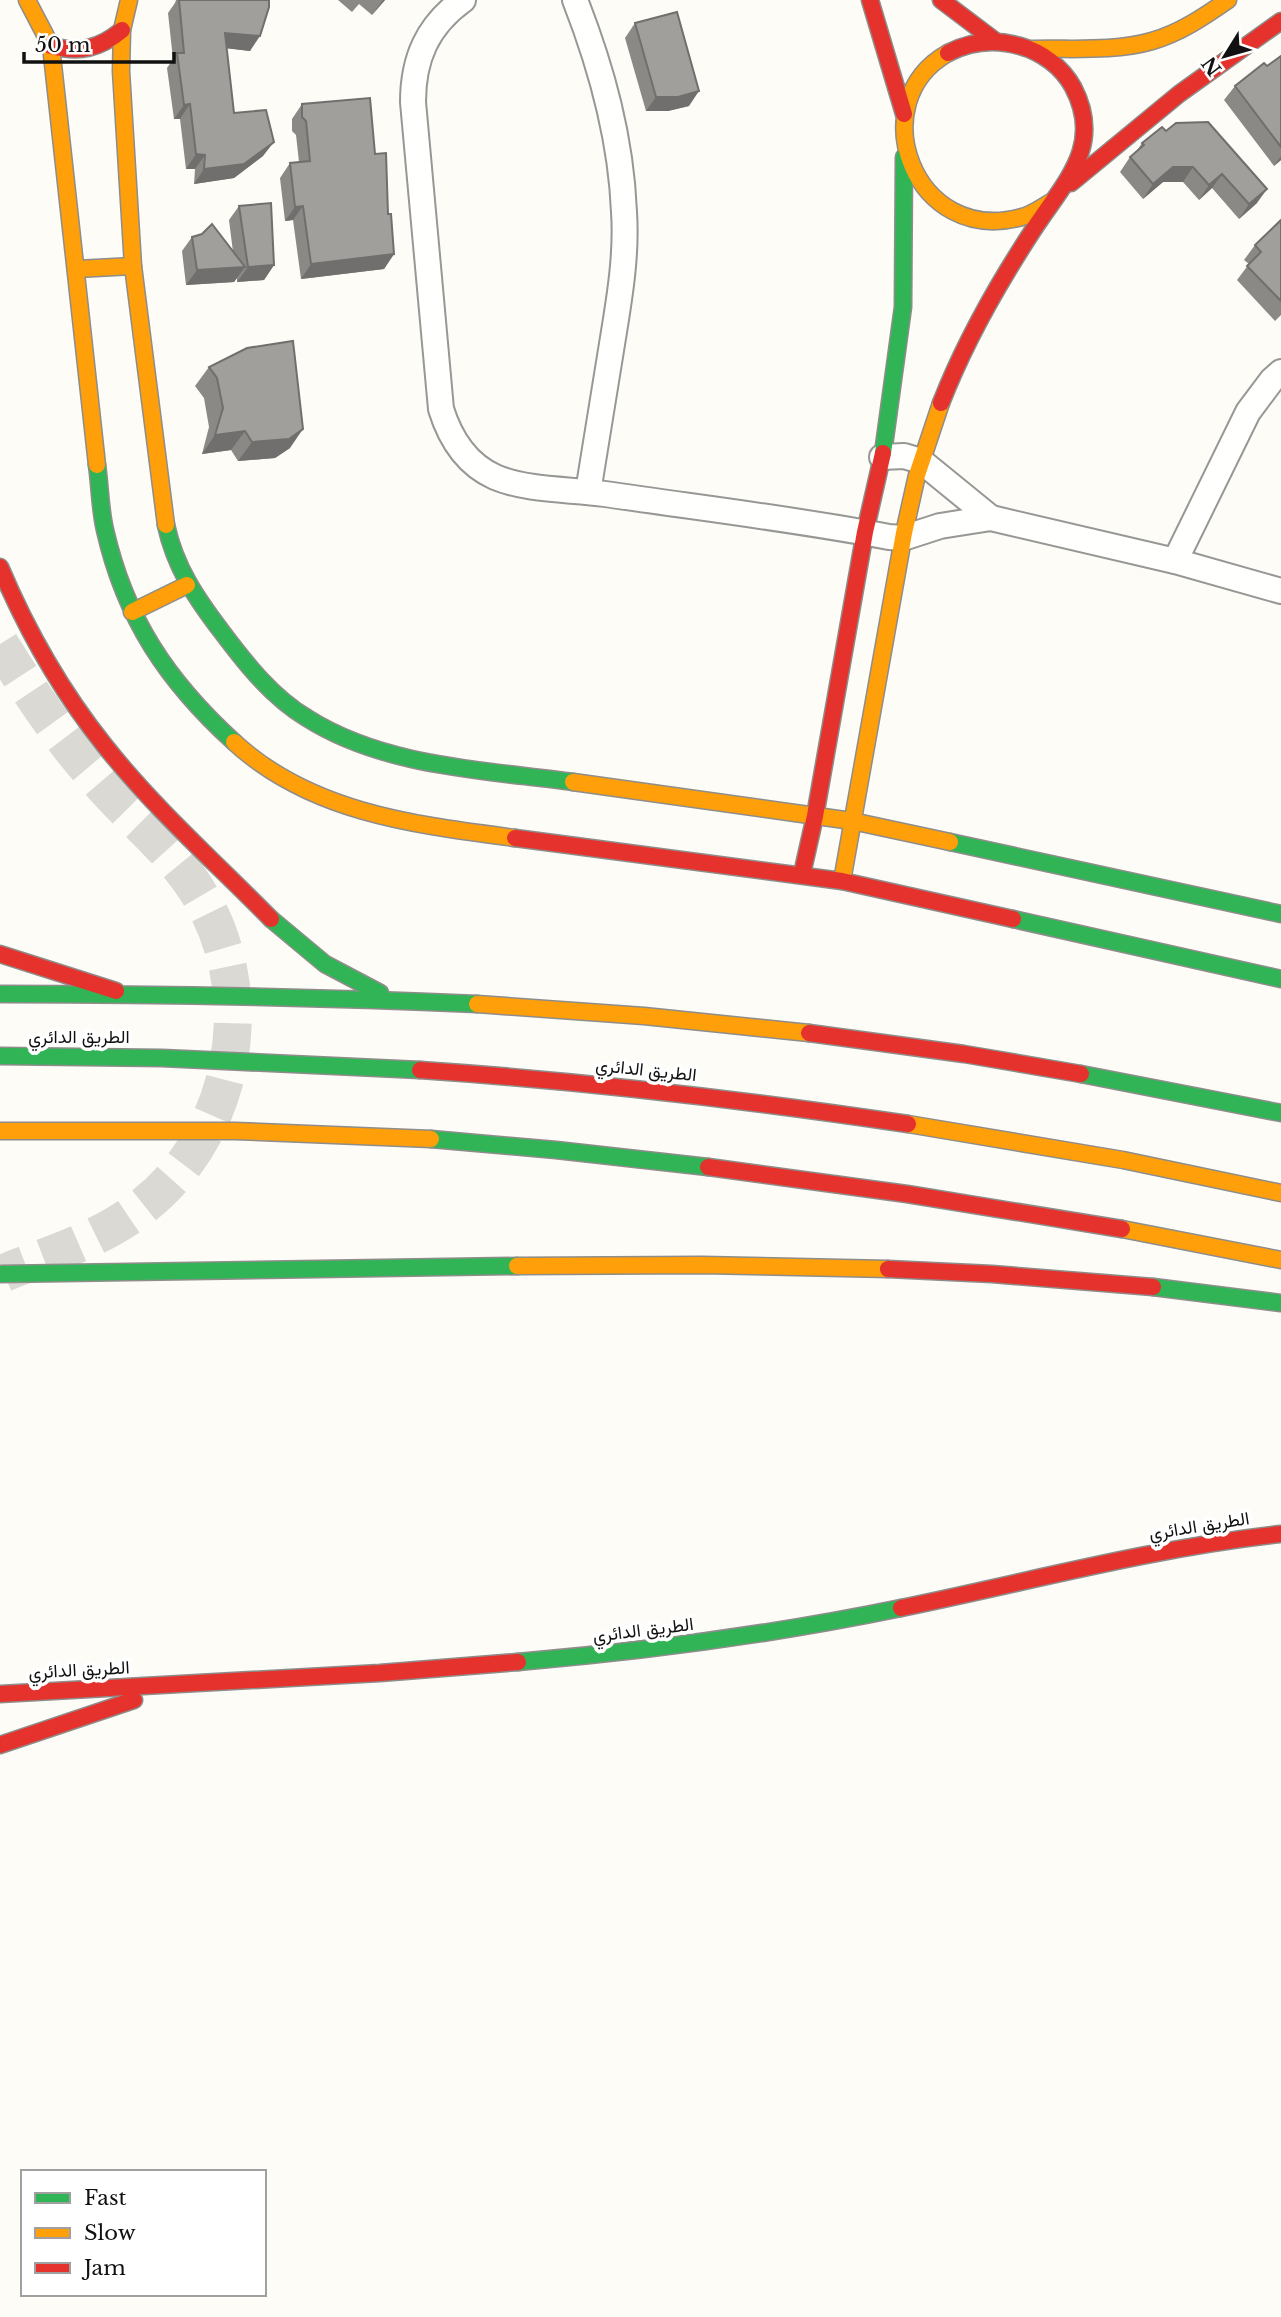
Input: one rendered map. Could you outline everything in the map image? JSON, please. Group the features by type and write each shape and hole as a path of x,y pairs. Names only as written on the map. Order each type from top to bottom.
{"main road":[{"path":"27,0 51,46 104,527 118,580 132,612 158,655 188,696 220,730 256,760 295,786 328,799 374,815 428,827 842,881 1281,979"},
{"path":"129,0 122,30 121,71 133,266 161,495 175,560 187,584 235,652 290,706 323,727 391,754 436,763 852,821 1281,914"},
{"path":"802,874 815,816 865,532 882,457 903,307 904,114 870,0"},
{"path":"941,0 994,40"},
{"path":"904,114 915,84 936,60 963,45 994,40 1033,48 1124,46 1152,41 1179,29 1228,0"},
{"path":"842,881 903,538 921,461 956,368 1009,267 1051,202 1179,94 1281,21"},
{"path":"51,46 70,51 89,50 108,43 122,30"},
{"path":"1033,48 1059,68 1077,94 1085,126 1081,158 1066,187"},
{"path":"904,148 915,177 935,201 962,216 993,222 1013,219 1023,217 1051,202"},
{"path":"77,269 133,266"},
{"path":"0,567 25,621 70,698 139,785 298,945 344,976 395,999"},
{"path":"132,612 187,584"},
{"path":"0,954 122,993"},
{"path":"0,994 122,993 395,999 572,1009 804,1032 1034,1065 1281,1113"},
{"name":"الطريق الدائري","path":"0,1056 107,1056 316,1063 628,1087 783,1105 937,1128 1130,1161 1281,1193"},
{"path":"0,1131 281,1131 563,1150 918,1195 1178,1239 1281,1260"},
{"path":"0,1274 129,1270 643,1265 856,1267 1060,1278 1222,1294 1281,1303"},
{"name":"الطريق الدائري","path":"0,1694 450,1669 580,1658 685,1645 918,1605 1135,1556 1281,1535"},
{"path":"0,1745 185,1684"}],"street":[{"path":"463,0 436,24 424,42 413,82 441,409 455,442 466,456 487,472 512,483 903,538 940,526 991,518 1175,561 1281,590"},
{"path":"575,0 595,49 611,106 625,214 623,264 588,492"},
{"path":"1175,561 1248,412 1281,372"},
{"path":"882,457 904,456 921,461 991,518"}],"building":[{"path":"179,0 269,0 260,36 225,33 234,113 266,110 274,142 244,164 204,169 205,155 196,154 190,104 184,105 177,53 184,53"},
{"path":"677,12 699,91 678,97 656,97 635,23"},
{"path":"1281,56 1281,147 1235,86 1264,63 1267,66"},
{"path":"370,98 375,154 386,153 388,214 391,214 394,254 311,264 303,206 295,207 290,163 310,161 302,104"},
{"path":"1208,122 1267,189 1249,204 1222,174 1209,185 1193,167 1173,167 1153,184 1130,157 1162,127 1166,131 1176,123"},
{"path":"271,203 274,265 248,267 239,206"},
{"path":"1281,220 1281,301 1247,266 1261,252 1255,245"},
{"path":"212,224 245,267 197,270 192,237 202,234"},
{"path":"293,341 303,429 289,439 252,442 245,431 215,435 223,408 217,378 209,367 247,348"}],"tunnel":[{"path":"0,644 72,749 171,856 192,883 214,923 228,966 233,1010 230,1054 219,1098 201,1139 175,1175 142,1207 110,1228 76,1245 4,1273"}],"traffic: fast":[{"path":"883,453 903,307 904,157"},
{"path":"97,465 105,530 124,592 137,620 188,696 234,742"},
{"path":"166,525 181,568 212,619 260,679 294,710 337,734 402,757 573,782"},
{"path":"950,842 1281,914"},
{"path":"271,919 325,964 380,993"},
{"path":"1013,919 1281,979"},
{"path":"0,994 238,996 477,1004"},
{"path":"0,1056 162,1058 420,1070"},
{"path":"1081,1074 1281,1113"},
{"path":"431,1139 708,1167"},
{"path":"0,1274 517,1266"},
{"path":"1153,1287 1281,1303"},
{"path":"518,1662 711,1641 901,1608"}],"traffic: slow":[{"path":"27,0 51,46 97,465"},
{"path":"129,0 122,30 121,71 133,266 166,525"},
{"path":"1033,49 1108,48 1152,41 1182,29 1228,0"},
{"path":"948,53 922,75 908,104 905,134 912,165 928,191 953,211 984,221 1022,217 1051,202"},
{"path":"77,269 133,266"},
{"path":"842,881 904,533 917,475 941,403"},
{"path":"132,612 187,585"},
{"path":"234,742 264,766 296,785 366,812 440,828 515,838"},
{"path":"573,782 852,821 950,842"},
{"path":"477,1004 644,1016 809,1033"},
{"path":"908,1124 1123,1160 1281,1193"},
{"path":"0,1131 235,1131 431,1139"},
{"path":"1122,1229 1281,1260"},
{"path":"517,1266 702,1265 888,1269"}],"traffic: jam":[{"path":"870,0 904,114"},
{"path":"941,0 994,40"},
{"path":"1071,183 1179,94 1281,21"},
{"path":"51,46 89,48 105,42 122,30"},
{"path":"941,403 989,302 1072,171 1079,156 1084,124 1081,106 1073,87 1051,61 1036,52 1011,44 993,42 966,46 948,53"},
{"path":"802,874 815,816 865,532 883,453"},
{"path":"0,567 46,660 105,746 165,813 271,919"},
{"path":"515,838 842,881 1013,919"},
{"path":"0,954 116,991"},
{"path":"809,1033 964,1054 1081,1074"},
{"path":"420,1070 665,1092 908,1124"},
{"path":"708,1167 907,1194 1122,1229"},
{"path":"888,1269 1153,1287"},
{"path":"901,1608 1138,1557 1281,1534"},
{"path":"0,1694 380,1673 518,1662"},
{"path":"0,1745 134,1700"}]}
